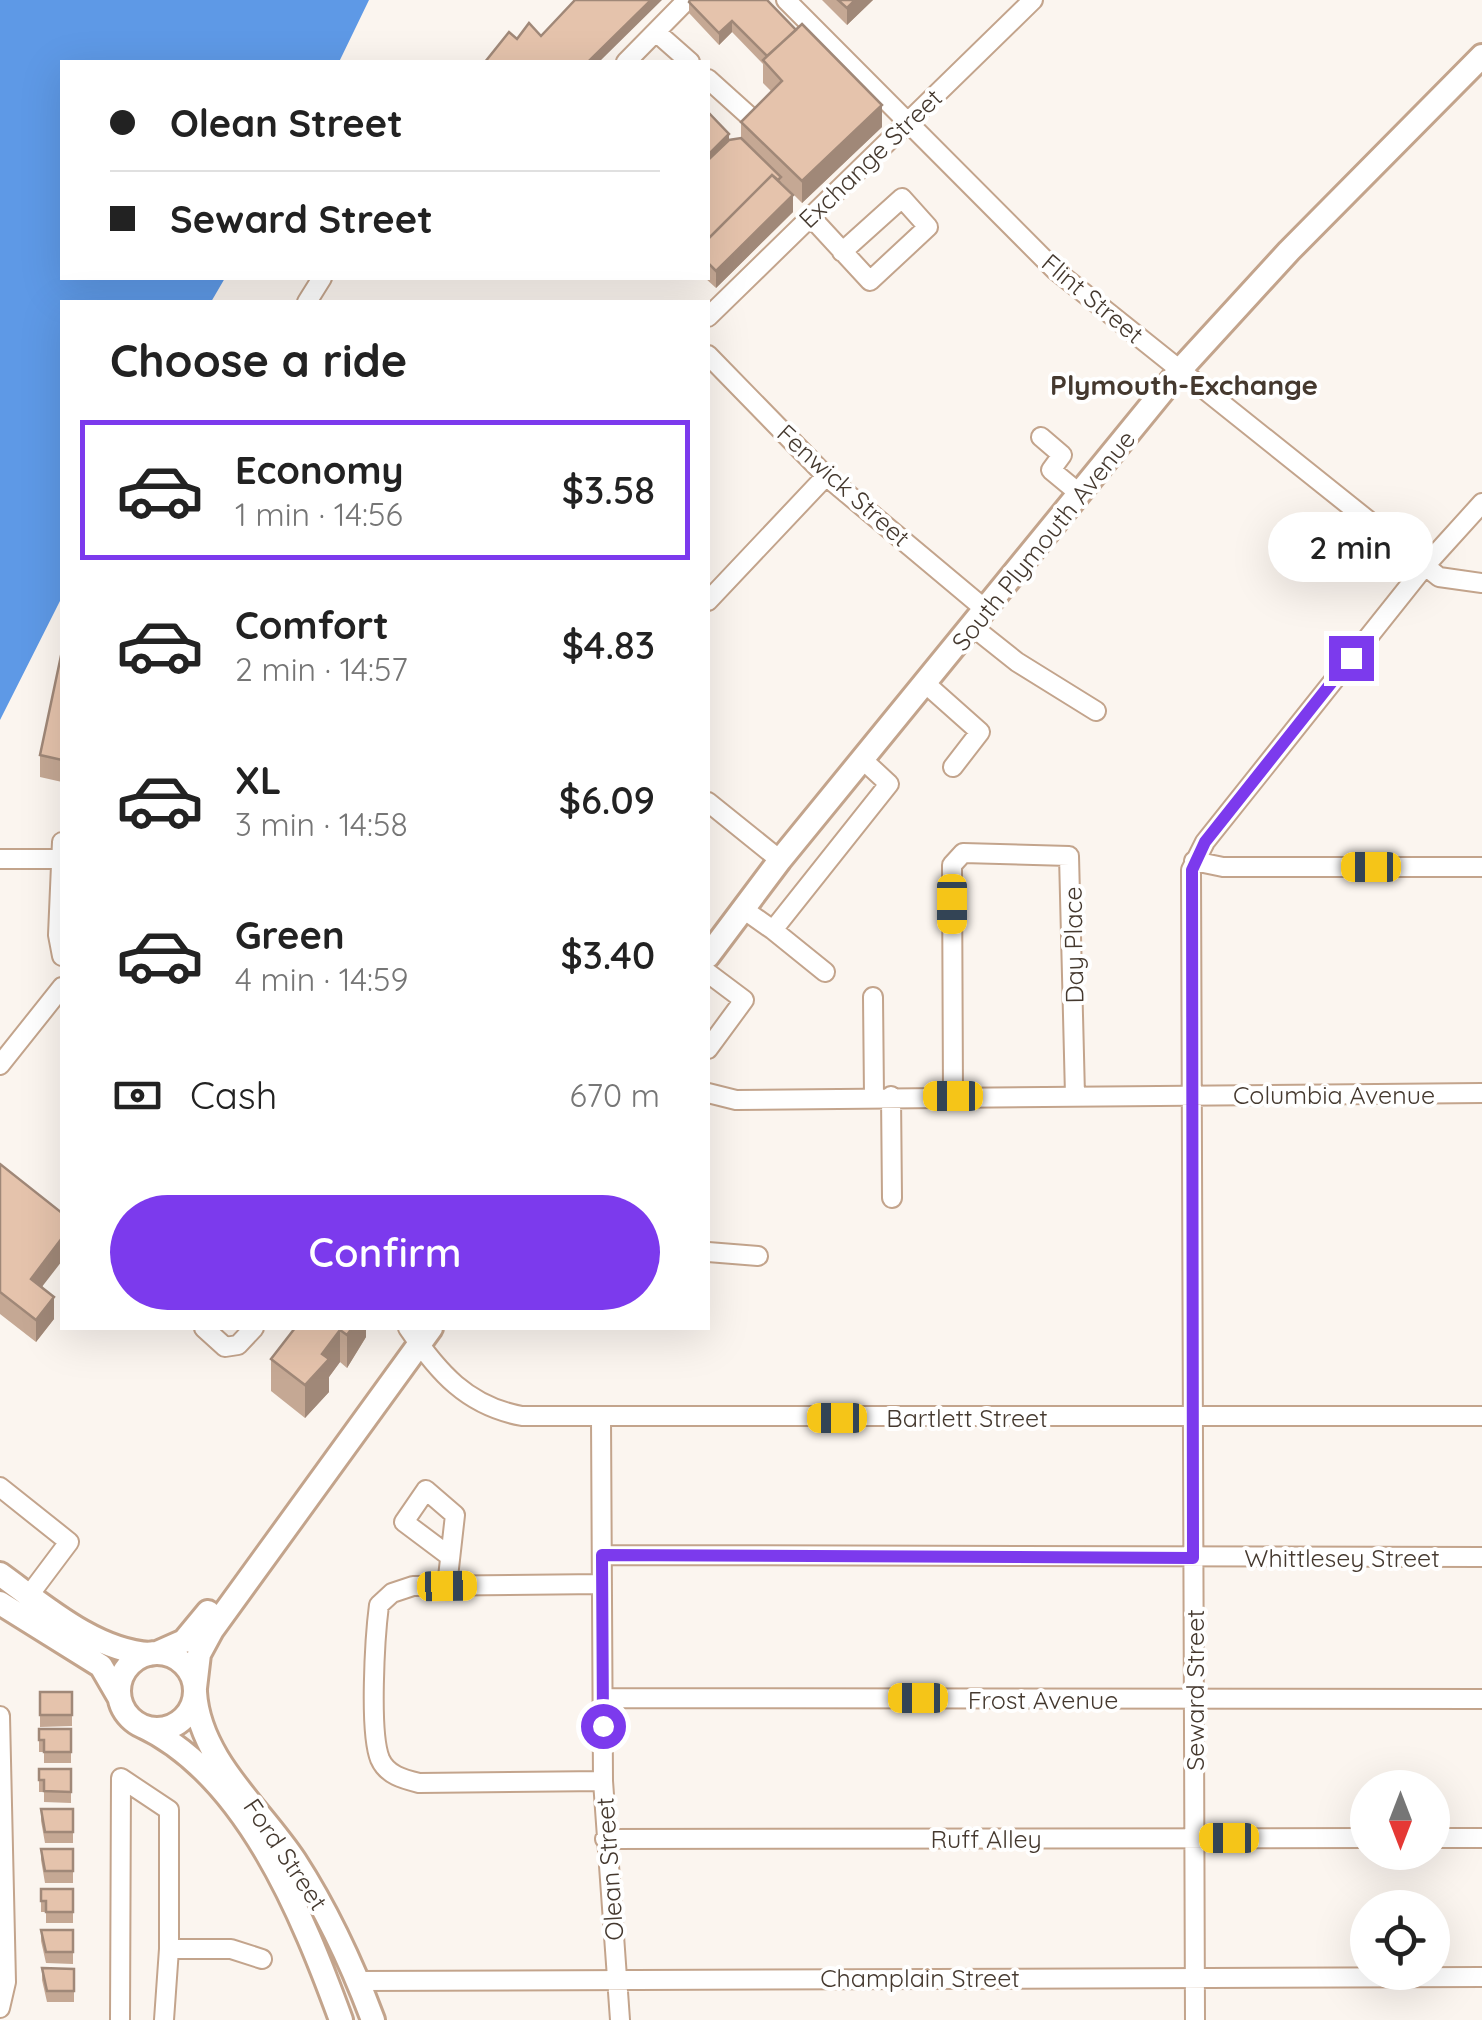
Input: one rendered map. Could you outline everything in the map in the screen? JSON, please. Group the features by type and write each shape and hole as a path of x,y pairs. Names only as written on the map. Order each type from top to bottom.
{"main road":[{"name":"South Plymouth Avenue","path":"710,953 780,860 1180,370 1289,251 1482,56"},
{"path":"0,1602 101,1666 120,1700 140,1724 153,1728 174,1724 187,1714 198,1661 208,1637 419,1333"},
{"path":"120,1700 125,1672 135,1661 189,1636 327,1466"},
{"path":"0,1574 109,1644 183,1664 195,1690"},
{"name":"Ford Street","path":"195,1690 198,1720 210,1746 325,1910 373,2020"},
{"name":"Ford Street","path":"140,1724 191,1755 263,1848 308,1934 341,2020"}],"street":[{"path":"628,60 687,0"},
{"name":"Flint Street","path":"786,0 909,119 1055,270 1424,566 1446,581 1482,583"},
{"name":"Exchange Street","path":"710,315 1033,0"},
{"path":"656,32 688,60"},
{"path":"710,81 748,115"},
{"path":"810,216 842,252 870,281 928,227 902,198 842,252"},
{"name":"Fenwick Street","path":"710,356 826,476 979,618 1017,662 1096,712"},
{"path":"1040,437 1062,455 1051,470 1080,494"},
{"path":"710,600 826,476"},
{"path":"1482,503 1424,566 1194,861 1223,867 1482,867"},
{"path":"926,684 980,732 953,767"},
{"path":"773,930 888,784 863,760"},
{"path":"710,804 780,860"},
{"path":"0,858 60,851"},
{"name":"Day Place","path":"953,1096 952,865 963,853 1063,853 1072,864 1074,1095"},
{"name":"Seward Street","path":"1194,861 1190,887 1194,2020"},
{"path":"60,892 60,945"},
{"path":"743,909 825,972"},
{"path":"710,974 744,1000 710,1046"},
{"path":"0,1066 60,990"},
{"path":"873,997 892,1198"},
{"name":"Columbia Avenue","path":"710,1094 736,1100 1482,1093"},
{"path":"710,1252 758,1256"},
{"path":"206,1330 226,1346 234,1346 252,1330"},
{"name":"Bartlett Street","path":"419,1333 448,1380 490,1408 522,1416 1482,1416"},
{"name":"Olean Street","path":"601,1418 603,1781 620,2020"},
{"path":"0,1487 70,1542 30,1594"},
{"path":"447,1586 448,1555"},
{"name":"Whittlesey Street","path":"602,1555 1482,1557"},
{"path":"602,1584 413,1586 392,1593 379,1605 376,1740 381,1761 396,1778 419,1783 603,1781"},
{"name":"Frost Avenue","path":"603,1698 1482,1699"},
{"path":"0,1716 6,1982 0,2008"},
{"path":"120,2020 121,1778 170,1810 164,2020"},
{"name":"Ruff Alley","path":"606,1838 1350,1838"},
{"path":"1450,1838 1482,1838"},
{"path":"169,1949 231,1948 262,1959"},
{"name":"Champlain Street","path":"358,1981 617,1977 1482,1977"}],"water":[{"path":"0,0 369,0 340,60 60,60 60,280 224,280 212,300 60,300 60,601 0,720"}],"building":[{"path":"575,0 651,0 590,60 487,60 509,32 517,39 529,23 541,36"},
{"path":"690,0 767,0 796,30 767,56 732,21 719,33"},
{"path":"838,0 855,0 847,8"},
{"path":"802,24 882,105 802,181 741,122 782,81 763,60"},
{"path":"710,114 729,134 710,153"},
{"path":"741,138 781,177 778,180 772,175 710,237 710,158 729,140"},
{"path":"772,175 793,195 716,271 710,265 710,237"},
{"path":"60,660 60,760 40,755"},
{"path":"0,1164 60,1211 60,1241 31,1279 54,1297 36,1320 0,1292"},
{"path":"293,1330 340,1330 322,1354 329,1359 305,1385 271,1359"},
{"path":"40,1692 72,1692 72,1715 40,1715"},
{"path":"39,1729 71,1729 71,1752 44,1752"},
{"path":"39,1769 71,1769 71,1792 44,1791"},
{"path":"41,1809 73,1809 73,1832 45,1832"},
{"path":"41,1849 73,1849 73,1871 45,1871"},
{"path":"41,1889 73,1889 73,1912 46,1912"},
{"path":"41,1930 73,1930 73,1952 46,1952"},
{"path":"42,1968 74,1969 74,1991 47,1991"}],"district":[{"name":"Plymouth-Exchange","path":"1184,384"}],"route":[{"path":"603,1726 602,1555 1193,1558 1192,870 1205,842 1351,658"}]}
